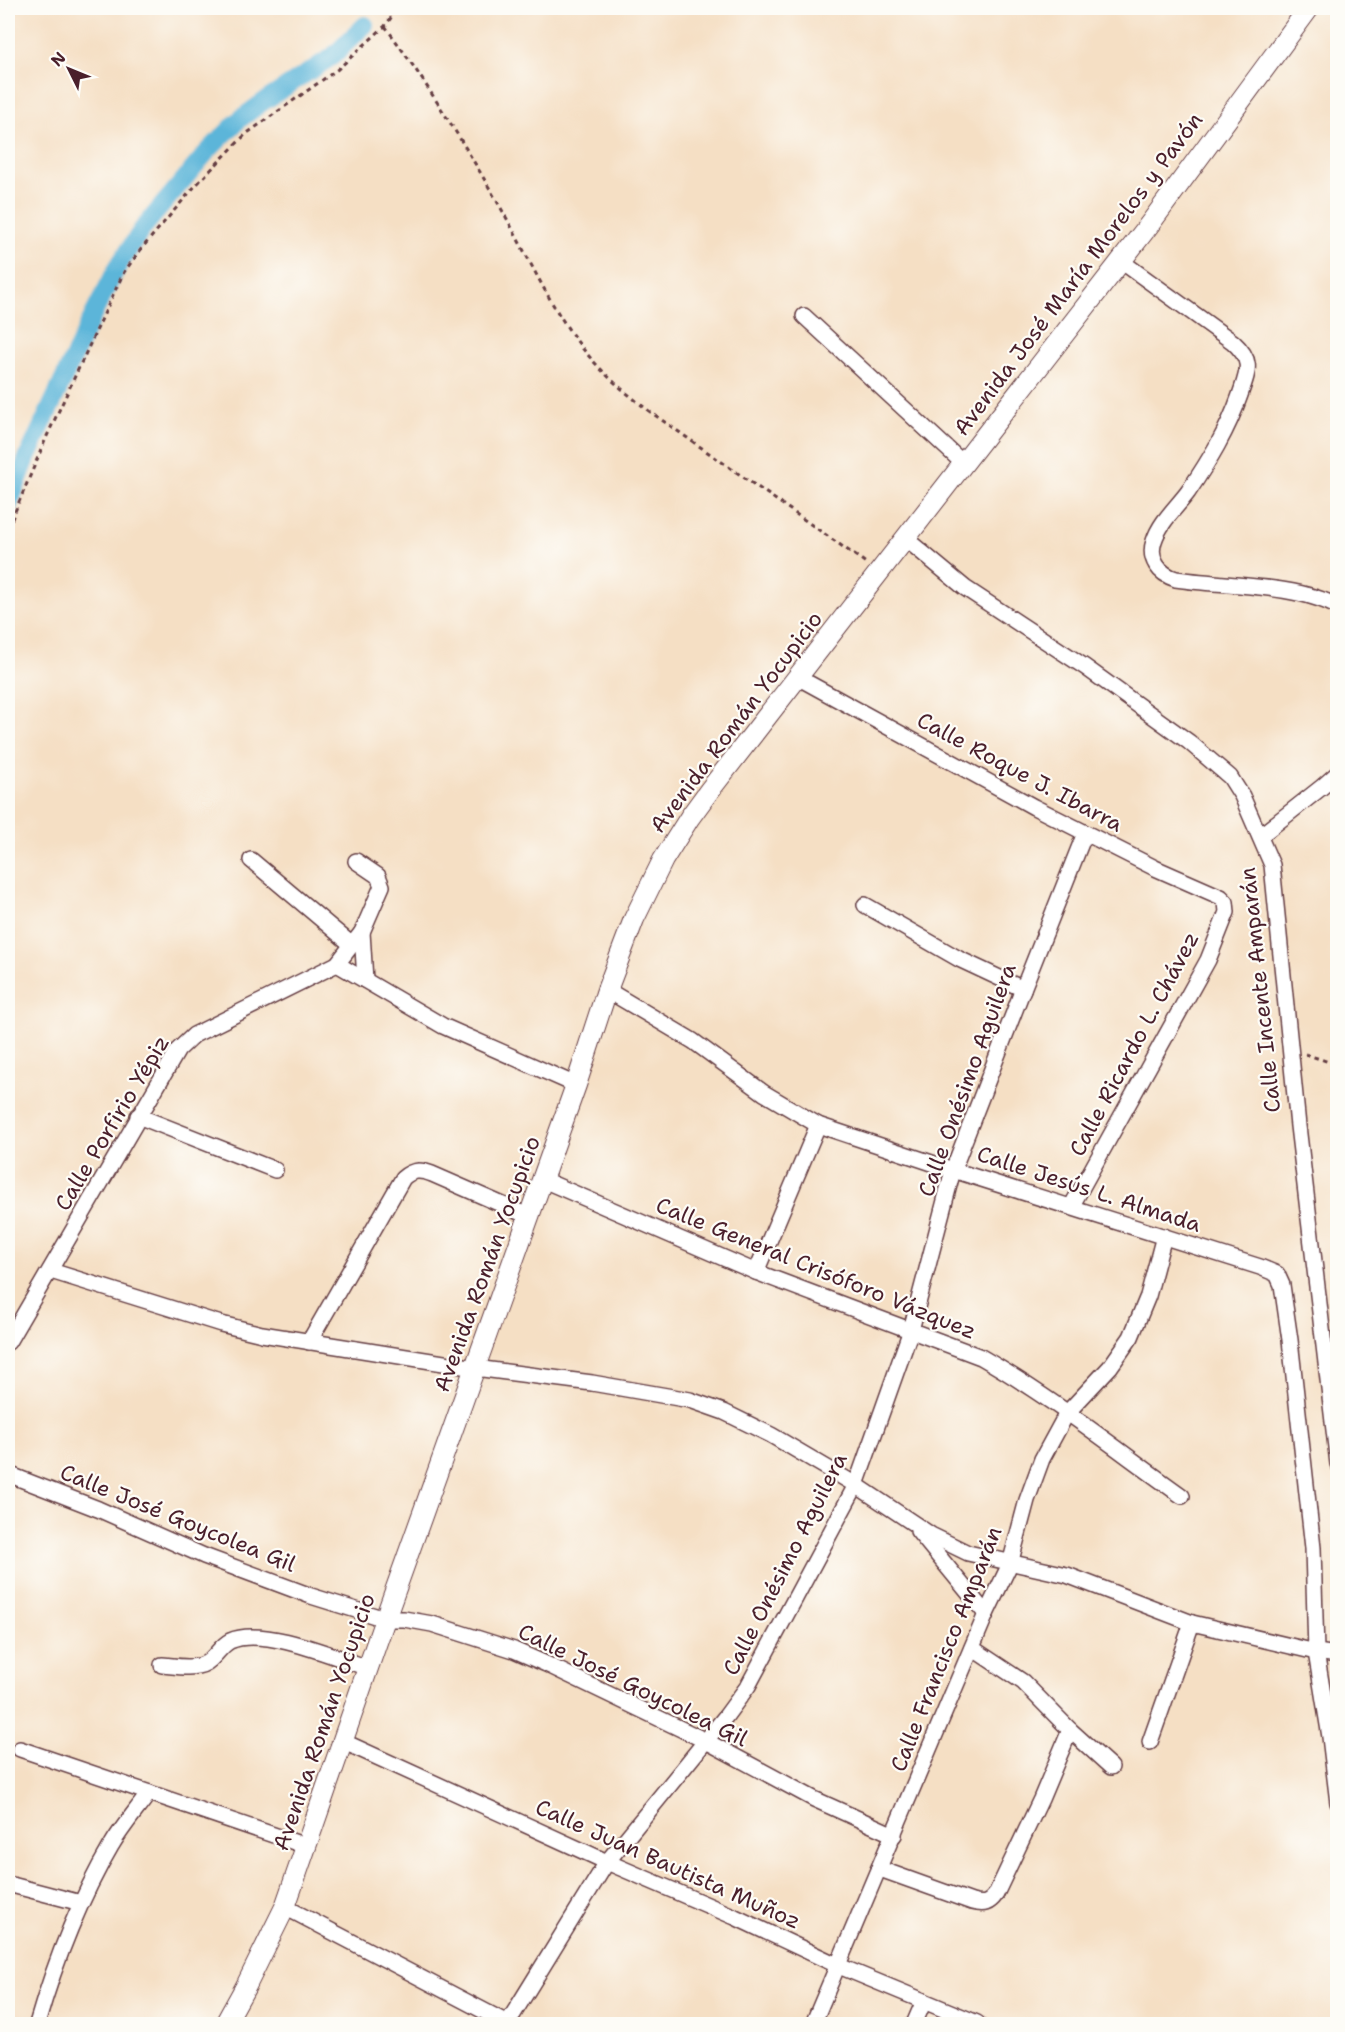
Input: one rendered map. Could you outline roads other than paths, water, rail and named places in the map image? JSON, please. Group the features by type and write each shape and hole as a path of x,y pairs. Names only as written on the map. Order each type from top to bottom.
{"street":[{"name":"Avenida José María Morelos y Pavón","path":"881,570 1121,261 1308,8"},
{"path":"1121,261 1233,342 1244,351 1248,361 1246,375 1227,429 1204,468 1160,527 1153,543 1153,558 1158,569 1176,579 1293,593 1329,602 1338,607"},
{"path":"804,316 964,464"},
{"name":"Calle Incente Amparán","path":"903,542 965,588 1085,667 1189,742 1230,777 1242,796 1272,865 1290,1049 1338,1464"},
{"name":"Avenida Román Yocupicio","path":"225,2025 285,1907 385,1619 576,1085 607,990 643,898 678,836 709,791 881,570"},
{"name":"Calle Roque J. Ibarra","path":"799,678 1086,833 1224,899"},
{"path":"1260,836 1338,773"},
{"name":"Calle Onésimo Aguilera","path":"507,2024 607,1862 739,1700 758,1670 799,1588 856,1485 911,1330 953,1170 1086,833"},
{"path":"251,860 352,945"},
{"path":"356,861 375,874 382,886 362,932 337,964 442,1026 576,1085"},
{"name":"Calle Ricardo L. Chávez","path":"1071,1207 1208,960 1227,912 1224,899"},
{"path":"865,905 959,959 1023,989"},
{"path":"362,932 364,980"},
{"name":"Calle Porfirio Yépiz","path":"8,1342 51,1271 138,1116 184,1043 337,964"},
{"name":"Calle Jesús L. Almada","path":"607,990 693,1041 764,1093 818,1125 1277,1274 1281,1279 1290,1340 1326,1654"},
{"path":"138,1116 275,1170"},
{"path":"756,1272 818,1125"},
{"path":"309,1342 404,1178 410,1172 424,1171 528,1216"},
{"name":"Calle General Crisóforo Vázquez","path":"541,1179 756,1272 981,1357 1006,1371 1067,1413 1182,1496"},
{"name":"Calle Francisco Amparán","path":"813,2025 986,1614 1010,1564 1042,1459 1067,1413 1110,1367 1131,1337 1148,1296 1164,1236"},
{"path":"51,1271 221,1324 309,1342 475,1368 592,1383 690,1400 724,1412 771,1435 856,1485 931,1535 968,1553 1077,1578 1192,1623 1326,1654 1330,1737 1338,1803"},
{"name":"Calle José Goycolea Gil","path":"8,1474 98,1509 204,1556 311,1596 385,1619 404,1618 432,1624 514,1650 706,1742 814,1799 894,1835"},
{"path":"908,1520 986,1614"},
{"path":"1150,1742 1192,1623"},
{"path":"162,1665 201,1666 210,1661 231,1641 261,1637 283,1641 368,1668"},
{"path":"972,1648 1023,1682 1070,1730 1111,1767"},
{"path":"880,1869 972,1902 988,1903 996,1894 1041,1799 1070,1730"},
{"name":"Calle Juan Bautista Muñoz","path":"342,1741 839,1966 977,2023"},
{"path":"20,1749 306,1846"},
{"path":"37,2025 52,1973 81,1903 111,1845 149,1793"},
{"path":"8,1884 81,1903"},
{"path":"285,1907 507,2024"},
{"path":"914,2025 924,2001"}],"waterway":[{"path":"8,507 27,458 93,315 118,266 143,228 207,152 240,119 333,56 365,25"}]}
